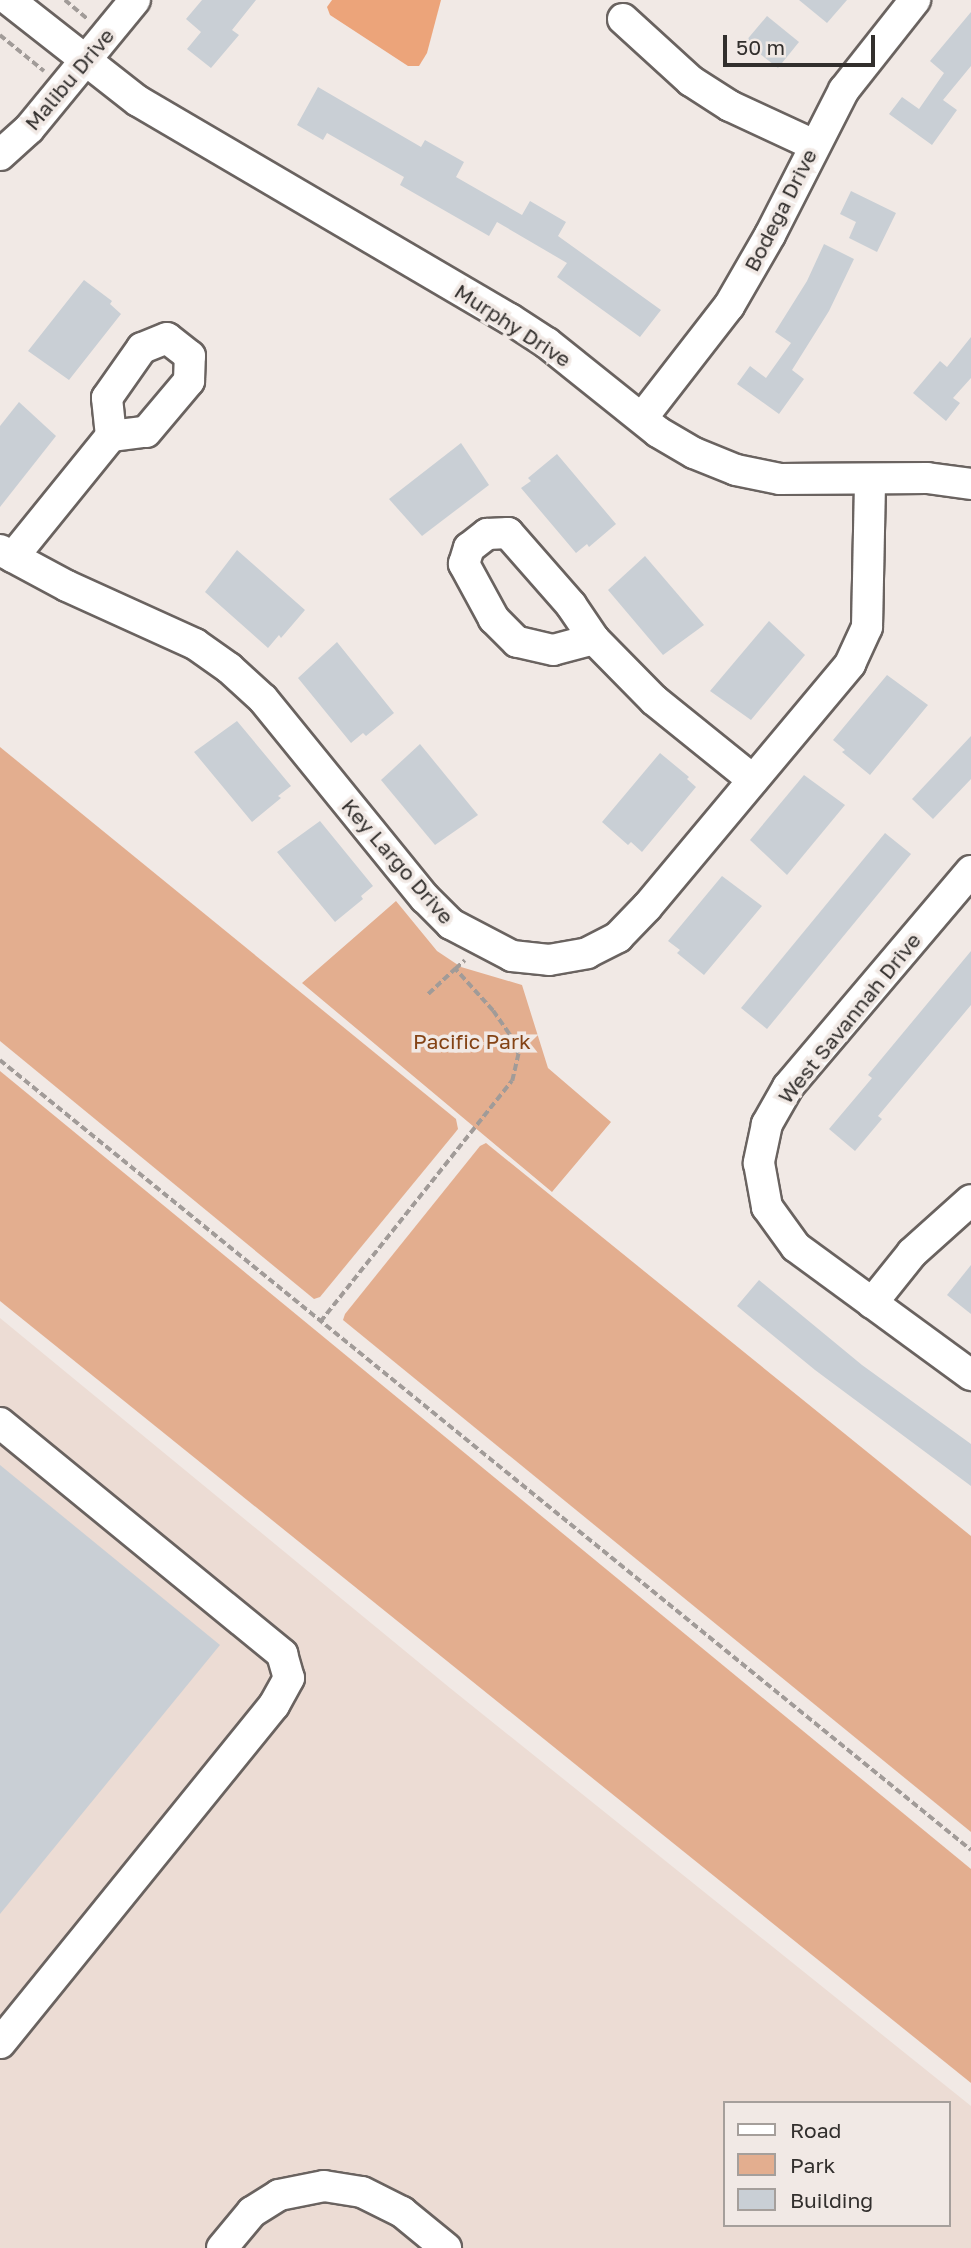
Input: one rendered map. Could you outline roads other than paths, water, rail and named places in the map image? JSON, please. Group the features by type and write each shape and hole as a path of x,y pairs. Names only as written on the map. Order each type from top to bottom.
{"street":[{"name":"Murphy Drive","path":"9,0 84,62 138,101 528,331 670,440 736,470 802,481 927,478 971,484"},
{"name":"Malibu Drive","path":"0,155 29,129 135,0"},
{"name":"Bodega Drive","path":"642,418 729,306 770,236 844,90 915,0"},
{"path":"623,19 691,81 730,106 814,145"},
{"path":"6,553 111,436"},
{"name":"Key Largo Drive","path":"6,553 66,586 195,644 229,668 263,699 425,898 451,924 512,956 549,960 587,953 618,937 647,907 850,664 867,627 870,480"},
{"path":"594,639 654,700 753,780"},
{"name":"West Savannah Drive","path":"971,871 788,1087 767,1124 759,1163 767,1207 796,1247 971,1376"},
{"path":"872,1303 912,1253 971,1200"},
{"path":"0,1423 282,1654 289,1678 274,1705 0,2043"},
{"path":"222,2248 252,2212 278,2195 324,2186 362,2192 402,2212 446,2248"}],"park label":[{"name":"Pacific Park","path":"472,1041"}]}
